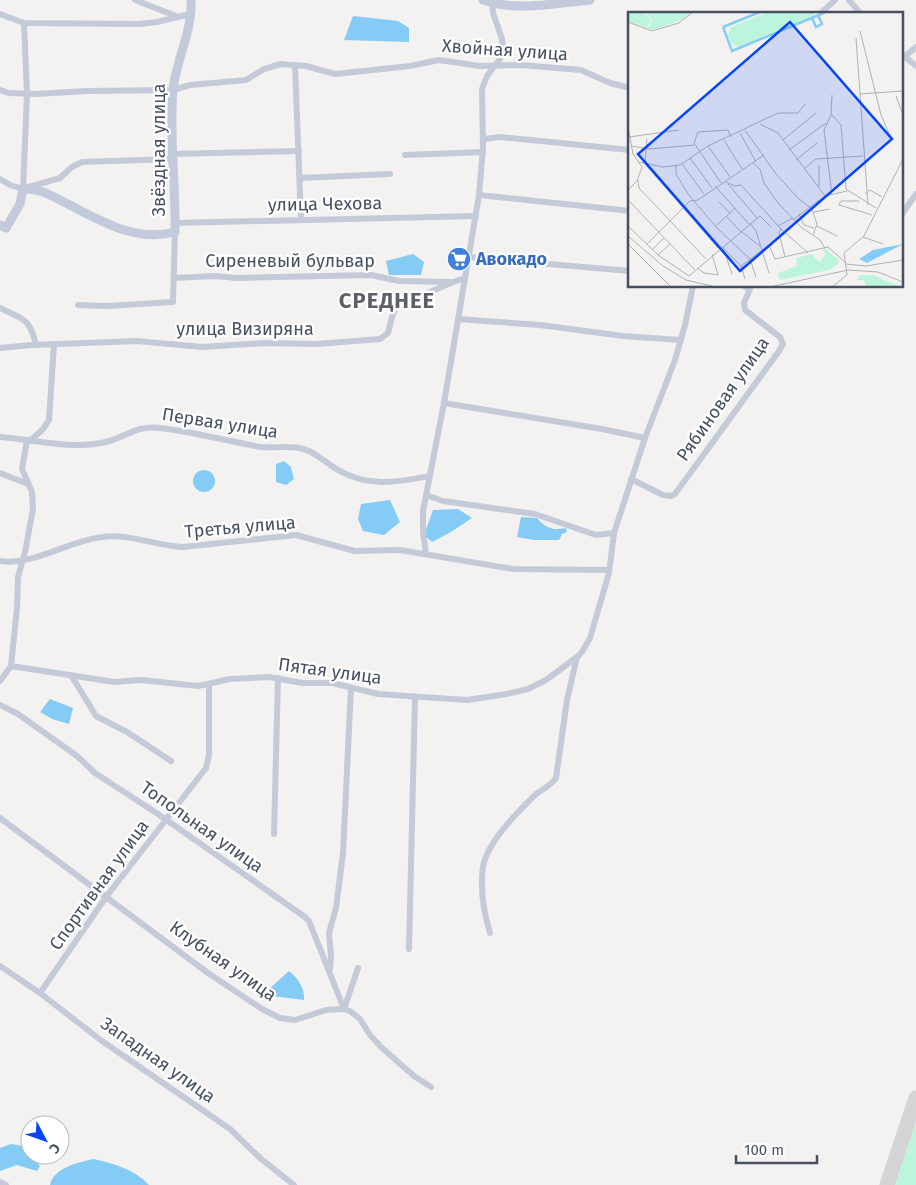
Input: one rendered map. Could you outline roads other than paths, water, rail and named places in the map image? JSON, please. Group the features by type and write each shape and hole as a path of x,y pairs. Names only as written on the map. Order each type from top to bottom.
{"street":[{"path":"135,0 176,16"},
{"name":"Звёздная улица","path":"78,305 108,306 173,302 175,227 172,157 173,90 190,14 190,0"},
{"path":"483,0 506,6 590,0"},
{"path":"822,12 835,0"},
{"path":"849,0 859,12"},
{"path":"426,554 422,521 479,195 484,139 482,89 487,76 502,54 503,45 492,2"},
{"path":"0,14 24,23 139,24 157,22 190,14"},
{"path":"3,226 20,204 22,189 27,94 24,23"},
{"path":"904,55 916,47"},
{"path":"904,57 916,66"},
{"name":"Хвойная улица","path":"0,90 8,93 27,94 173,90 190,85 239,81 252,77 272,65 295,65 335,74 410,66 440,60 494,66 522,65 581,70 610,83 628,88"},
{"path":"295,65 301,220"},
{"path":"484,139 500,137 628,150"},
{"path":"22,189 60,178 72,167 82,162 299,151"},
{"path":"405,156 483,152"},
{"path":"300,178 390,174"},
{"path":"0,179 22,189 37,189 129,232 155,236 175,227"},
{"path":"904,211 916,194"},
{"path":"479,195 628,211"},
{"name":"улица Чехова","path":"175,227 301,220 476,216"},
{"path":"469,257 628,271"},
{"name":"Сиреневый бульвар","path":"174,278 370,275 399,281 453,282 465,278"},
{"name":"улица Визиряна","path":"0,348 137,341 202,347 264,343 316,344 380,339 388,333 396,307 453,282"},
{"path":"490,933 484,915 483,866 500,834 536,794 550,785 558,773 568,694 577,658 590,638 610,570 614,533 645,438 668,380 681,340 694,288"},
{"name":"Рябиновая улица","path":"632,479 667,496 675,494 779,351 783,344 780,337 745,310 744,302 747,288"},
{"path":"0,308 28,323 33,332 36,345"},
{"path":"458,319 540,325 622,336 681,340"},
{"path":"0,681 11,666 18,577 34,500 22,469 28,441 43,429 49,420 54,344"},
{"path":"444,403 591,427 645,438"},
{"name":"Первая улица","path":"0,437 68,444 102,442 135,430 158,428 262,447 300,448 314,454 345,473 376,483 387,484 430,476"},
{"path":"0,473 28,484"},
{"path":"426,495 443,501 536,514 596,535 614,533"},
{"name":"Третья улица","path":"0,561 12,562 23,560 82,541 103,537 137,539 167,546 183,547 296,535 355,551 391,549 513,569 610,570"},
{"name":"Пятая улица","path":"11,666 114,682 141,680 188,686 247,677 278,678 302,683 332,683 378,694 467,700 519,691 546,680 577,658"},
{"path":"71,675 96,716 127,732 171,761"},
{"path":"274,834 278,678"},
{"name":"Спортивная улица","path":"40,993 106,897 201,775 208,762 209,684"},
{"path":"329,970 331,957 329,933 336,908 343,853 350,688"},
{"path":"409,949 415,697"},
{"name":"Топольная улица","path":"0,704 18,714 77,756 95,773 305,917 309,922 344,1009"},
{"name":"Клубная улица","path":"0,818 213,976 280,1018 300,1020 318,1012 344,1009"},
{"name":"Западная улица","path":"0,966 40,993 98,1038 230,1129 260,1158 294,1185"},
{"path":"358,968 344,1009 355,1014 375,1041 405,1069 431,1086"},
{"path":"0,1182 6,1185"}],"water":[{"path":"353,16 398,21 409,28 409,42 344,40"},
{"path":"413,254 424,262 421,275 389,275 386,261"},
{"path":"284,461 291,467 294,479 286,485 276,482 276,464"},
{"path":"204,470 212,473 215,481 212,489 204,492 196,489 193,481 196,473"},
{"path":"390,500 400,522 384,535 363,531 358,519 361,504"},
{"path":"458,509 472,518 432,542 424,535 433,510"},
{"path":"521,517 537,518 543,524 554,529 566,528 567,532 562,534 559,540 534,540 517,537"},
{"path":"50,699 73,708 69,724 52,719 40,712"},
{"path":"289,971 300,984 304,1000 272,996 268,990"},
{"path":"11,1144 20,1146 20,1165 40,1166 37,1171 17,1165 0,1171 0,1148"},
{"path":"94,1159 131,1171 149,1185 50,1185 52,1179 61,1170 74,1164"}],"place":[{"name":"Авокадо","path":"459,259"}],"district":[{"name":"СРЕДНЕЕ","path":"387,300"}]}
